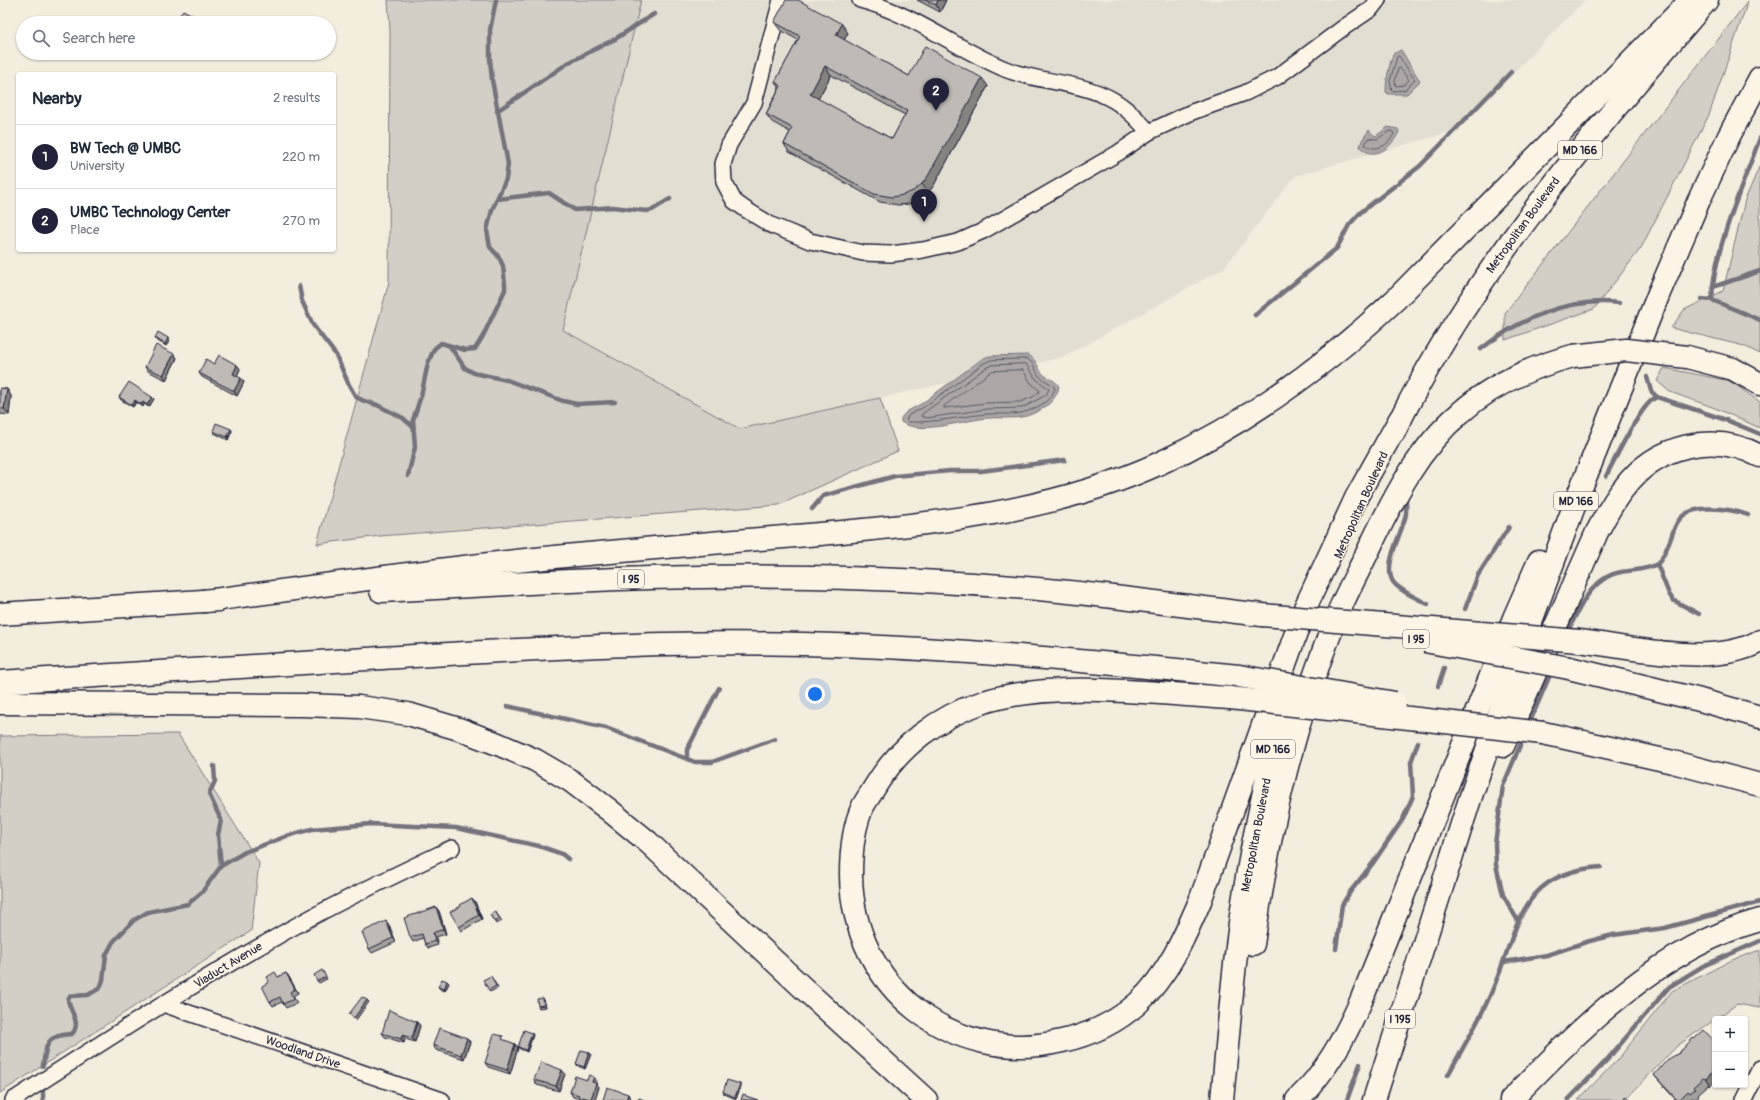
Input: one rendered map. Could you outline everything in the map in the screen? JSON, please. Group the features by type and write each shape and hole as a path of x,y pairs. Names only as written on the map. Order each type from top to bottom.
{"highway":[{"path":"204,601 522,559 922,525 989,515 1057,499 1114,481 1157,464 1243,420 1286,391 1362,331 1396,299 1691,0"},
{"name":"Metropolitan Boulevard","path":"1222,1100 1246,883 1265,784 1285,698 1316,611 1361,498 1400,419 1481,282 1539,201 1596,130 1707,0"},
{"name":"MD 166","path":"1425,938 1530,624 1580,493 1659,293 1702,192 1729,136 1760,78"},
{"path":"1297,1100 1325,1068 1346,1035 1362,1001 1514,618 1659,293"},
{"path":"1228,1100 1262,886 1282,787 1306,705 1336,617 1389,509 1414,466 1437,436 1459,413 1498,385 1530,369 1573,356 1626,350 1687,357 1733,369 1760,384"},
{"path":"1400,419 1357,496 1305,608 1200,901 1181,946 1159,980 1137,1004 1106,1025 1075,1038 1042,1046 1007,1046 968,1038 938,1026 906,1002 882,976 867,949 857,921 851,891 851,862 854,834 863,807 878,781 899,754 922,734 948,718 974,706 1010,695 1049,691 1105,690 1230,698 1543,733"},
{"path":"1425,938 1488,781 1598,532 1610,508 1624,487 1643,468 1661,455 1682,446 1705,442 1727,444 1750,451 1760,456"},
{"name":"I 95","path":"0,614 542,582 677,578 811,577 946,583 1058,591 1262,615 1426,641 1569,668 1700,700 1760,717"},
{"path":"1262,615 1579,641 1673,653 1700,654 1731,652 1760,641"},
{"path":"0,682 537,648 668,644 801,644 938,649 1046,657 1239,676 1318,689 1543,733 1673,762 1760,785"},
{"path":"0,703 302,705 358,707 408,714 459,729 534,760 571,782 609,810 648,842 801,986 926,1100"},
{"path":"1511,1100 1595,1017 1632,986 1674,959 1714,937 1760,920"},
{"name":"I 195","path":"1374,1100 1425,938"},
{"path":"801,986 911,1100"}],"street":[{"path":"781,0 754,103 729,146 722,164 724,182 734,201 771,225 810,241 863,253 892,254 923,250 958,242 1006,219 1118,153 1149,132 1192,112 1245,93 1277,77 1343,28 1358,19 1371,9 1378,0"},
{"path":"860,0 878,5 905,16 968,52 1006,69 1031,77 1090,90 1113,100 1132,114 1149,132"},
{"name":"Viaduct Avenue","path":"13,1100 163,1004 271,939 321,912 452,848"},
{"name":"Woodland Drive","path":"163,1004 442,1100"},
{"path":"1744,1100 1760,1068"}],"shaded area":[{"path":"388,0 641,0 563,330 740,429 880,398 898,451 779,505 380,536 317,544 389,282 390,31"},
{"path":"641,0 1585,0 1457,130 1295,176 1224,268 1064,357 740,429 563,330"},
{"path":"1748,1 1709,115 1641,248 1594,309 1505,340 1505,313"},
{"path":"1760,165 1760,354 1744,346 1671,328 1684,310 1723,291 1745,200"},
{"path":"1664,368 1730,381 1760,402 1760,428 1715,408 1670,392 1657,381"},
{"path":"178,734 259,863 251,931 0,1093 0,736"},
{"path":"1760,950 1760,1008 1737,1004 1720,1016 1712,1016 1712,1022 1677,1046 1625,1100 1578,1100 1619,1058 1672,991 1732,960"}],"water":[{"path":"1401,50 1420,81 1407,94 1388,94 1386,92 1388,73 1393,54"},
{"path":"1388,127 1398,129 1399,132 1388,147 1377,153 1371,153 1360,147 1362,140 1369,130 1376,136"},
{"path":"1028,355 1035,361 1042,373 1046,377 1056,382 1059,387 1052,400 1045,407 1036,412 1022,417 979,419 932,427 910,426 901,422 901,418 906,412 921,404 982,359 989,356"}],"building":[{"path":"786,0 798,0 842,24 836,35 909,76 925,46 982,78 928,176 922,184 913,191 903,195 892,197 874,194 784,144 792,128 766,114 781,86 775,82 800,36 774,22","holes":["825,66 907,111 892,139 810,94"]},
{"path":"925,0 938,0 936,5"},
{"path":"183,10 194,16 179,16"},
{"path":"158,332 168,338 165,344 155,338"},
{"path":"156,345 174,354 163,375 145,367"},
{"path":"219,355 237,365 233,374 241,378 234,391 199,373 206,359 214,364"},
{"path":"129,382 152,397 147,405 143,402 141,404 135,400 132,405 119,397"},
{"path":"0,388 7,389 4,409 0,408"},
{"path":"216,423 231,429 227,437 213,431"},
{"path":"472,898 479,915 459,927 450,912"},
{"path":"436,907 443,929 433,933 435,941 425,944 422,934 410,937 404,918"},
{"path":"495,911 500,919 495,922 490,915"},
{"path":"386,921 393,938 369,949 362,932"},
{"path":"322,970 326,977 317,981 314,975"},
{"path":"275,972 278,977 286,973 295,989 290,992 294,999 283,1004 280,997 270,1002 262,986 269,982 267,977"},
{"path":"491,976 496,986 489,990 483,980"},
{"path":"442,979 447,981 444,989 438,987"},
{"path":"362,997 367,1000 354,1018 349,1014"},
{"path":"543,998 544,1005 538,1006 537,999"},
{"path":"389,1010 417,1022 412,1038 402,1035 401,1039 382,1033"},
{"path":"439,1028 467,1038 461,1055 433,1045"},
{"path":"524,1030 532,1033 526,1050 518,1047"},
{"path":"1704,1030 1712,1039 1712,1072 1706,1079 1703,1078 1693,1087 1695,1089 1690,1093 1688,1091 1679,1100 1677,1100 1654,1075 1667,1060 1679,1053 1693,1038 1694,1039"},
{"path":"494,1034 503,1036 502,1039 515,1044 507,1070 485,1063"},
{"path":"581,1050 589,1052 584,1067 576,1064"},
{"path":"541,1062 562,1070 556,1086 534,1080"},
{"path":"589,1075 594,1077 592,1082 596,1083 591,1099 578,1097 579,1095 570,1092 575,1076 587,1080"},
{"path":"727,1080 740,1084 735,1097 723,1092"},
{"path":"607,1087 628,1094 626,1100 603,1100"},
{"path":"743,1094 746,1096 758,1100 741,1100"},
{"path":"1625,1096 1632,1100 1623,1100"}],"waterway":[{"path":"408,476 415,447 413,420 421,396 428,363 434,349 441,343 465,350 475,349 483,336 505,290 503,266 499,257 490,247 487,230 492,210 506,179 508,164 492,80 490,59 490,30 496,0"},
{"path":"497,111 568,63 615,39 654,14"},
{"path":"1255,315 1337,248 1349,225 1361,212 1420,166 1511,72"},
{"path":"1712,300 1714,281 1723,239 1760,138"},
{"path":"497,199 549,193 575,210 613,207 646,211 652,210 670,199"},
{"path":"1713,287 1760,271"},
{"path":"299,286 302,301 313,325 336,355 356,397 377,405 403,418 413,427"},
{"path":"1702,299 1712,300 1760,320"},
{"path":"1481,349 1512,328 1546,312 1582,303 1619,303"},
{"path":"449,345 465,368 474,373 507,380 563,401 577,404 615,402"},
{"path":"1647,377 1651,391 1657,397 1726,420 1760,434"},
{"path":"1606,476 1622,445 1644,409 1657,397"},
{"path":"812,509 823,496 895,476 950,471 981,471 1065,460"},
{"path":"1406,500 1406,516 1394,549 1390,573 1392,580 1398,587 1428,604"},
{"path":"1567,634 1581,605 1594,587 1602,580 1621,572 1649,568 1661,560 1676,525 1685,514 1692,511 1712,508 1748,515"},
{"path":"1465,609 1478,575 1509,527"},
{"path":"1657,564 1669,594 1673,600 1699,614"},
{"path":"1438,686 1444,668"},
{"path":"1528,726 1552,670"},
{"path":"687,758 687,750 719,688"},
{"path":"507,706 606,728 695,762 712,762 775,739"},
{"path":"1518,921 1503,895 1496,865 1495,844 1503,786 1524,736"},
{"path":"1336,949 1342,905 1403,819 1413,796 1411,762 1418,742"},
{"path":"214,766 215,781 209,794 221,820 218,835 221,866"},
{"path":"43,1066 45,1051 49,1042 57,1036 72,1034 75,1030 76,1022 68,1000 70,996 88,995 100,988 103,980 106,955 113,942 134,920 148,912 188,904 202,892 221,866 245,852 287,836 312,829 371,824 456,828 539,846 562,854 568,859"},
{"path":"1448,1075 1487,1002 1516,926 1537,892 1553,880 1574,871 1601,867"},
{"path":"1504,962 1547,955 1613,935 1665,928 1760,902"},
{"path":"1568,1100 1606,1061 1669,987 1703,966 1760,941"},
{"path":"1347,1100 1360,1064"},
{"path":"43,1089 43,1100"}],"place":[{"name":"UMBC Technology Center","path":"936,111"},
{"name":"BW Tech @ UMBC","path":"924,222"}]}
